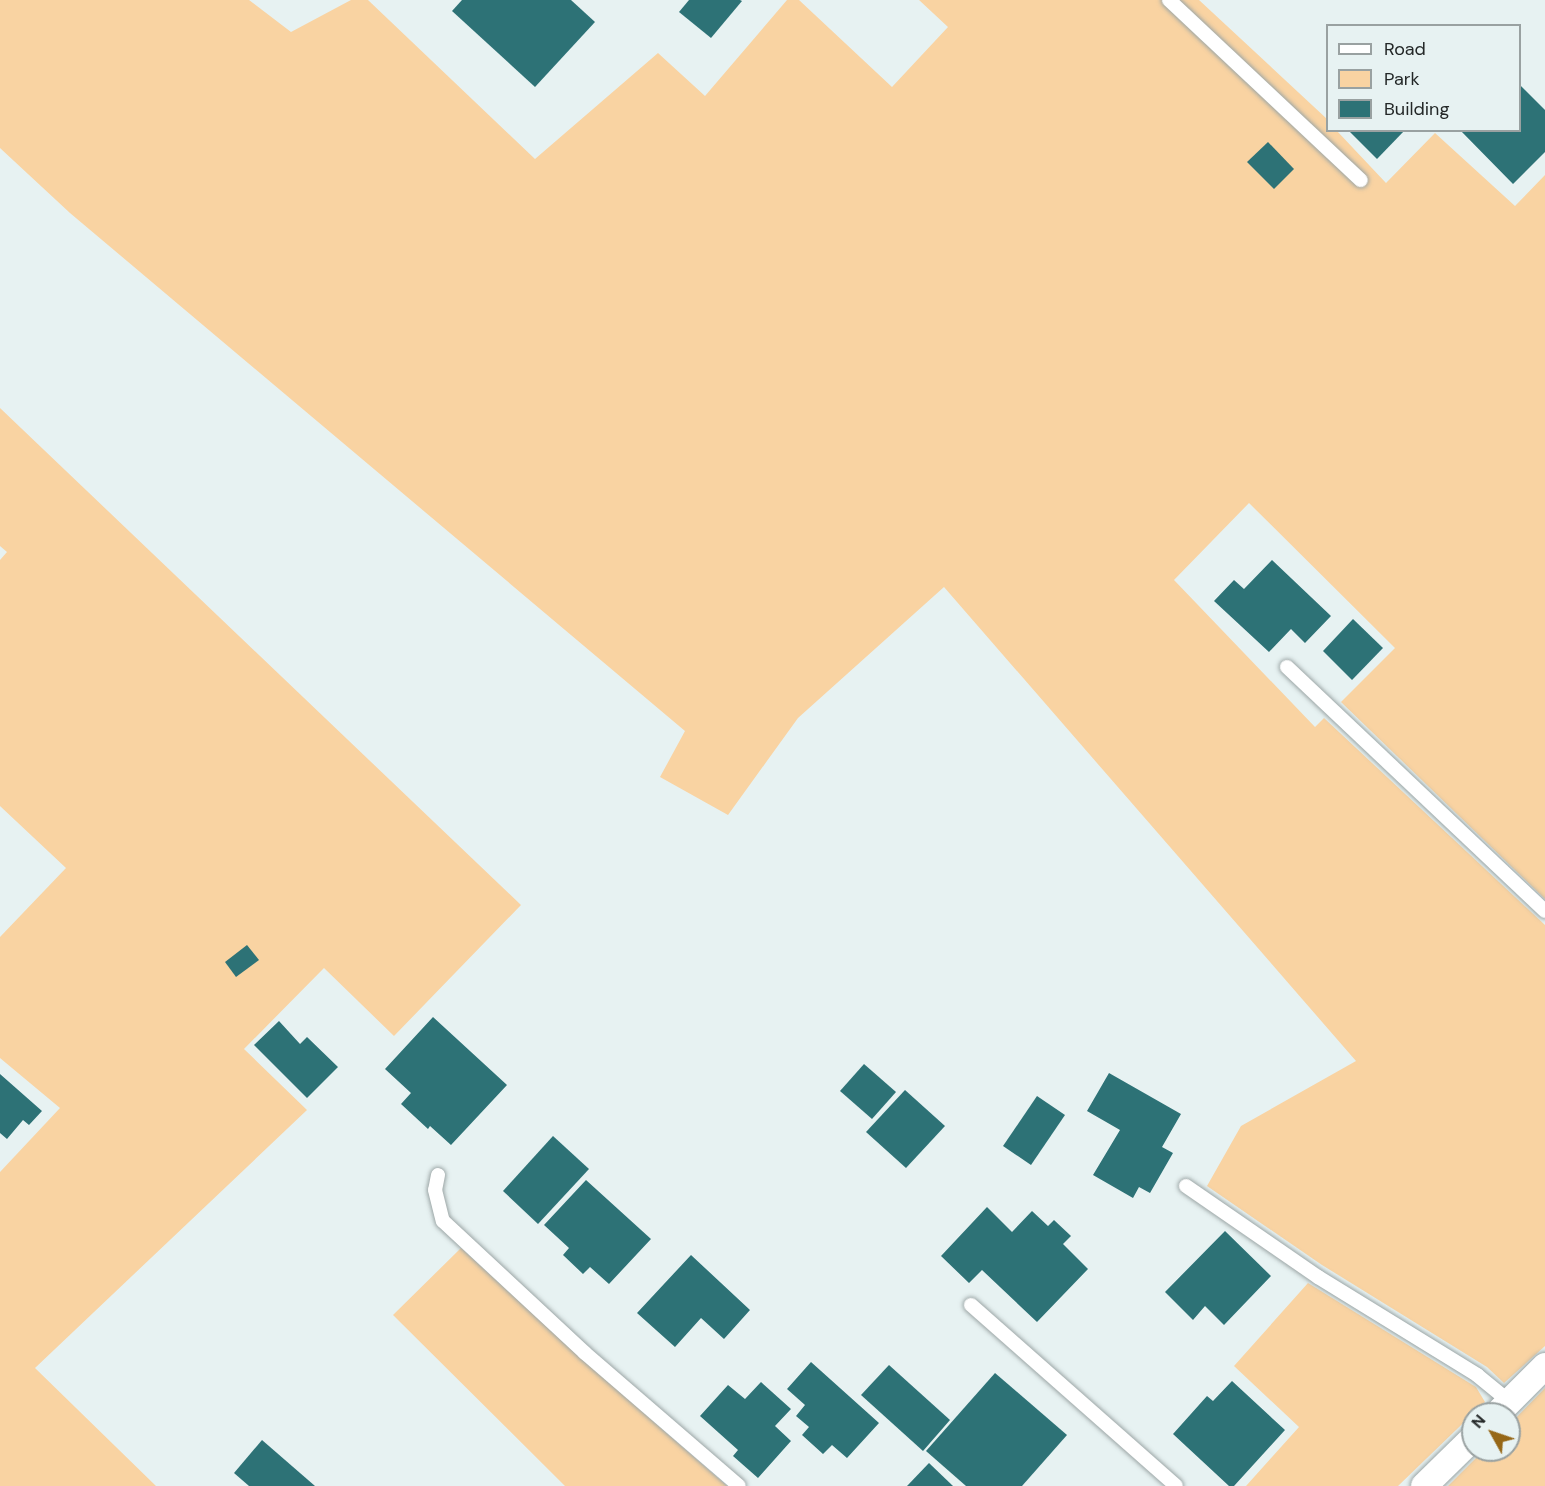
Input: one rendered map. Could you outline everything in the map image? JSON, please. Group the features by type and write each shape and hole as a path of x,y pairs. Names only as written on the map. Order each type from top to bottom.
{"street":[{"path":"1510,1402 1545,1366"},
{"path":"1424,1486 1461,1450"}],"lane":[{"path":"1169,0 1361,180"},
{"path":"1287,667 1545,911"},
{"path":"438,1174 435,1190 443,1221 585,1353 739,1486"},
{"path":"1185,1186 1318,1277 1477,1375 1499,1402"},
{"path":"971,1305 1176,1486"}],"green space":[{"path":"0,0 249,0 291,32 351,0 368,0 535,159 658,53 705,96 787,0 799,0 892,87 948,27 919,0 1199,0 1326,118 1326,132 1338,132 1386,183 1435,133 1515,206 1545,175 1545,899 1341,702 1395,648 1249,503 1174,580 1315,727 1324,718 1545,925 1545,1346 1504,1383 1487,1367 1322,1265 1207,1186 1241,1126 1356,1061 944,587 798,718 728,815 660,777 685,731 70,213 0,148"},
{"path":"0,408 521,905 394,1036 324,968 244,1049 307,1110 35,1368 156,1486 0,1486 0,1172 60,1108 0,1058 0,937 66,868 0,806 0,560 7,552 0,546"},
{"path":"461,1248 575,1353 727,1486 565,1486 393,1315"},
{"path":"1308,1283 1476,1387 1485,1402 1461,1402 1461,1425 1398,1486 1246,1486 1299,1427 1234,1366"},
{"path":"1545,1388 1545,1486 1448,1486 1472,1462 1521,1462 1521,1413"}],"building":[{"path":"462,0 571,0 595,22 535,87 452,11"},
{"path":"689,0 742,1 711,38 679,12"},
{"path":"1521,86 1545,110 1545,152 1513,184 1462,132 1521,132"},
{"path":"1350,132 1403,132 1377,159"},
{"path":"1268,142 1294,169 1274,189 1247,162"},
{"path":"1272,560 1331,616 1305,643 1291,629 1269,652 1214,601 1234,580 1244,589"},
{"path":"1353,619 1383,648 1352,680 1323,651"},
{"path":"247,945 259,960 236,977 225,962"},
{"path":"433,1017 507,1085 451,1145 430,1126 428,1129 401,1104 411,1093 385,1069"},
{"path":"279,1021 300,1044 307,1037 338,1067 307,1098 254,1045"},
{"path":"864,1064 896,1092 872,1119 840,1091"},
{"path":"1109,1073 1181,1114 1162,1147 1173,1153 1150,1193 1139,1187 1133,1198 1093,1175 1120,1130 1087,1111"},
{"path":"0,1074 42,1111 29,1125 23,1120 7,1139 0,1133"},
{"path":"905,1090 945,1126 906,1168 866,1132"},
{"path":"1037,1096 1065,1115 1031,1165 1003,1146"},
{"path":"553,1136 589,1169 538,1224 503,1191"},
{"path":"586,1180 651,1239 609,1284 590,1267 583,1274 563,1255 569,1248 544,1225"},
{"path":"987,1207 1012,1232 1032,1211 1048,1226 1054,1220 1071,1236 1063,1244 1088,1269 1037,1322 982,1270 969,1283 941,1256"},
{"path":"1225,1231 1271,1276 1224,1325 1205,1306 1193,1320 1165,1292"},
{"path":"691,1255 750,1310 724,1339 701,1318 675,1347 637,1313"},
{"path":"811,1362 879,1423 847,1458 832,1445 823,1454 802,1435 809,1427 796,1416 805,1405 787,1389"},
{"path":"889,1365 950,1420 923,1451 861,1395"},
{"path":"995,1373 1067,1435 1022,1486 966,1486 926,1451"},
{"path":"1232,1381 1285,1430 1234,1486 1229,1486 1173,1434 1207,1396 1213,1401"},
{"path":"761,1382 791,1409 775,1426 791,1441 758,1478 733,1456 738,1450 700,1416 728,1385 745,1399"},
{"path":"262,1440 315,1486 249,1486 234,1473"},
{"path":"929,1463 953,1486 907,1486"}]}
